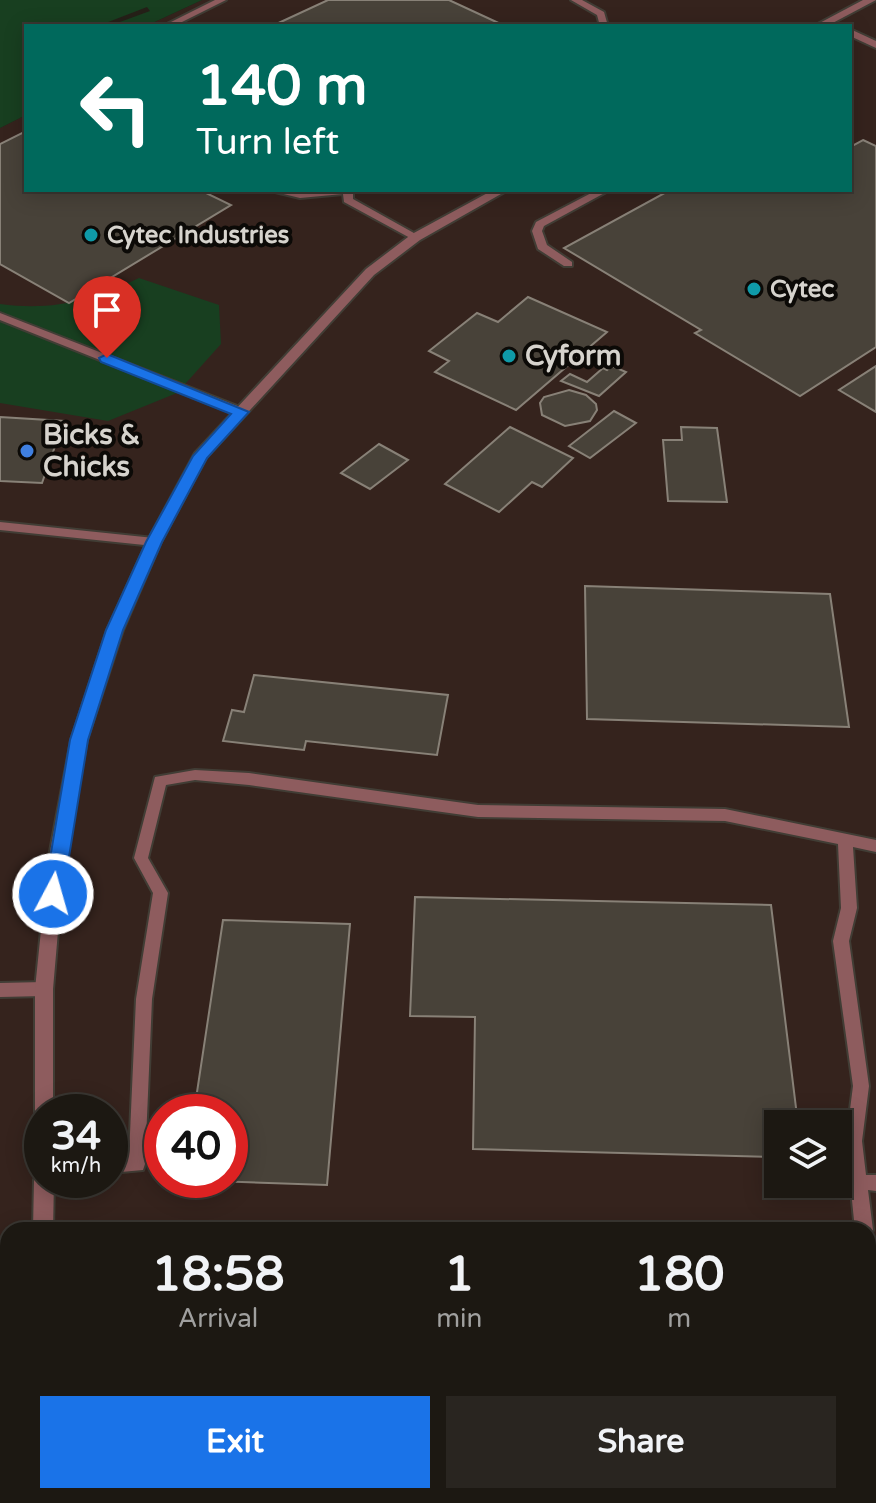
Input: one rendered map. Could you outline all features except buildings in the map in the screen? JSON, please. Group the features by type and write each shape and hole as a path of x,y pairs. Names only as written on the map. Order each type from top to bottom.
{"street":[{"path":"829,24 871,0"},
{"path":"852,33 876,45"},
{"path":"44,1094 44,989 56,862 79,740 115,630 154,542 200,456 370,272 416,237 498,192"},
{"path":"43,1222 44,1198"}],"lane":[{"path":"171,24 222,0"},
{"path":"575,0 594,8 605,24"},
{"path":"283,192 300,195 336,192"},
{"path":"348,192 348,200 416,237"},
{"path":"568,264 542,247 537,231 540,224 601,192"},
{"path":"0,316 241,412"},
{"path":"0,526 154,542"},
{"path":"128,1164 137,1164 144,999 161,893 141,858 160,781 195,775 249,779 478,811 725,815 876,846"},
{"path":"845,839 849,908 841,941 861,1086 854,1141 867,1182 864,1222"},
{"path":"0,990 44,989"}],"shaded area":[{"path":"202,0 876,0 876,1222 0,1222 0,128 24,116 24,192 852,192 852,24 150,24"}],"green space":[{"path":"0,0 202,0 150,24 114,24 150,11 147,7 103,24 24,24 24,116 0,128"},
{"path":"139,278 219,305 221,344 177,393 108,421 0,403 0,304 37,306 71,302 105,293"}],"place":[{"name":"Cytec Industries","path":"91,235"},
{"name":"Cytec","path":"754,289"},
{"name":"Cyform","path":"509,356"},
{"name":"Bicks & Chicks","path":"27,451"}],"route":[{"path":"53,894 79,740 115,630 154,542 200,456 241,412 107,358"}]}
